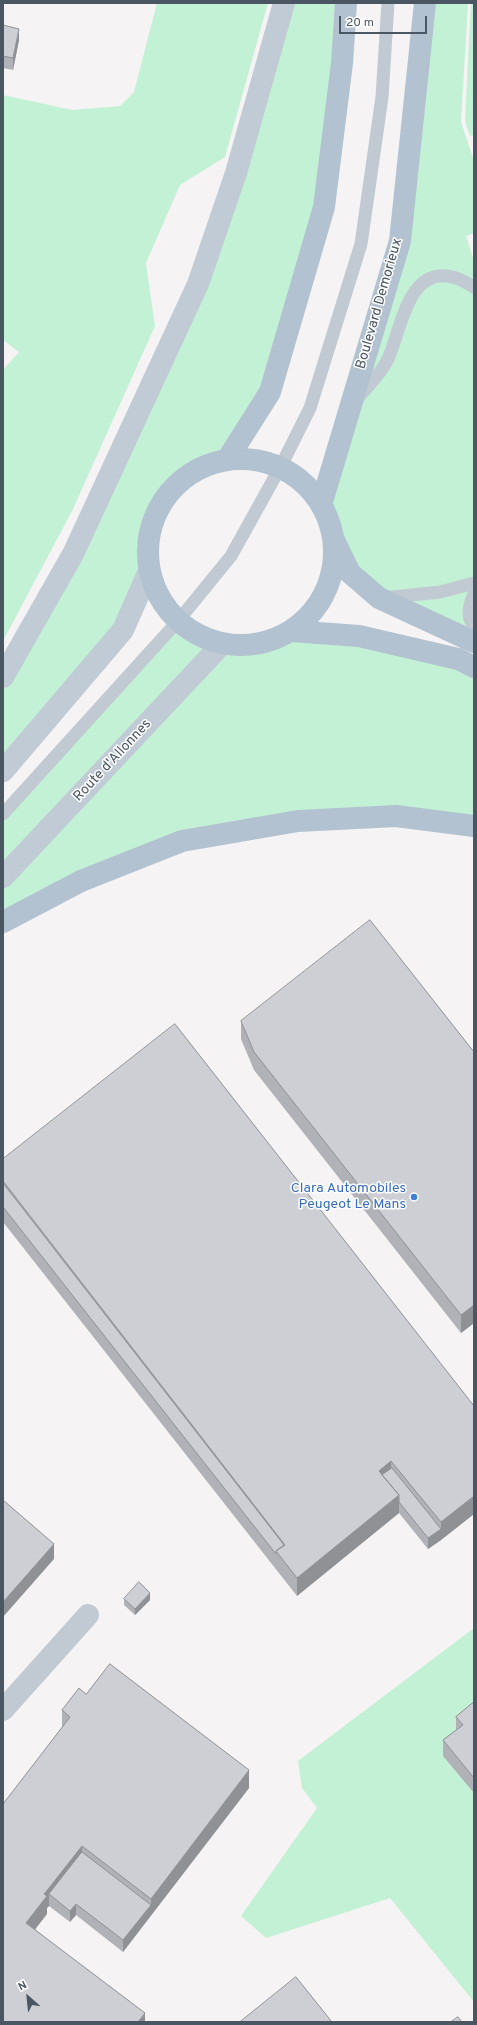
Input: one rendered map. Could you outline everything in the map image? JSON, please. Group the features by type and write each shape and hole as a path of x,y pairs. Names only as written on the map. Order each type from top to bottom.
{"main road":[{"path":"3,677 73,554 198,284 236,173 284,3"},
{"path":"227,460 270,392 324,207 342,63 346,3"},
{"name":"Boulevard Demorieux","path":"321,505 400,241 425,3"},
{"path":"333,538 332,574 317,606 304,622 291,631 275,639 258,644 222,644 198,635 167,611 159,598 150,571 148,553 153,518 164,499 177,484 192,473 209,464 227,460 254,460 281,466 301,481 321,505 333,538 350,573 379,598 474,642"},
{"path":"3,771 123,630 150,571"},
{"path":"291,631 359,636 458,659 474,667"},
{"name":"Route d'Allonnes","path":"3,877 222,644"},
{"path":"3,922 81,881 182,841 305,820 396,816 474,826"}],"street":[{"path":"3,1710 88,1615"}],"lane":[{"path":"3,814 178,621 231,556 281,466 310,408 361,244 382,98 388,3"},
{"path":"350,407 388,361 412,294 420,284 432,278 443,275 453,277 474,287"},
{"path":"379,598 440,592 474,583"},
{"path":"474,594 468,607 472,623 474,625"}],"green space":[{"path":"157,3 268,3 225,157 180,185 146,263 155,326 73,509 3,641 3,370 19,352 3,340 3,95 72,110 120,106 134,92"},
{"path":"284,3 346,3 324,207 270,392 227,460 209,464 192,473 177,484 164,499 153,518 148,553 149,571 123,630 3,771 3,677 198,284"},
{"path":"425,3 468,3 461,122 474,161 474,233 466,236 474,261 474,642 379,598 333,539 321,505 400,241"},
{"path":"471,3 474,3 474,135 470,136 465,121"},
{"path":"178,621 195,634 209,640 233,645 257,643 291,631 474,667 474,826 396,816 182,841 3,922 3,814"},
{"path":"474,1628 474,2002 390,1898 266,1938 241,1916 317,1808 302,1788 298,1761"}],"building":[{"path":"3,25 19,29 13,58 3,56"},
{"name":"Clara Automobiles Peugeot Le Mans","path":"370,920 474,1052 474,1305 461,1315 254,1052 241,1021"},
{"path":"175,1024 474,1406 474,1496 441,1522 391,1461 379,1471 399,1495 297,1578 276,1551 285,1545 3,1181 3,1159"},
{"path":"3,1183 284,1545 276,1551 276,1554 3,1207"},
{"path":"392,1468 441,1529 428,1538 399,1502 399,1495 382,1475"},
{"path":"3,1500 54,1544 3,1602"},
{"path":"139,1582 150,1593 135,1609 124,1599"},
{"path":"110,1664 249,1770 151,1899 82,1846 44,1894 47,1896 26,1923 145,2013 138,2022 3,2022 3,1804 70,1717 62,1710 79,1688 86,1694"},
{"path":"474,1702 474,1778 443,1740 463,1725 456,1717"},
{"path":"82,1852 151,1905 123,1940 76,1904 70,1911 49,1894"},
{"path":"296,1977 332,2022 240,2022"},
{"path":"458,2017 462,2022 451,2022"}],"place":[{"name":"Clara Automobiles Peugeot Le Mans","path":"414,1197"}]}
